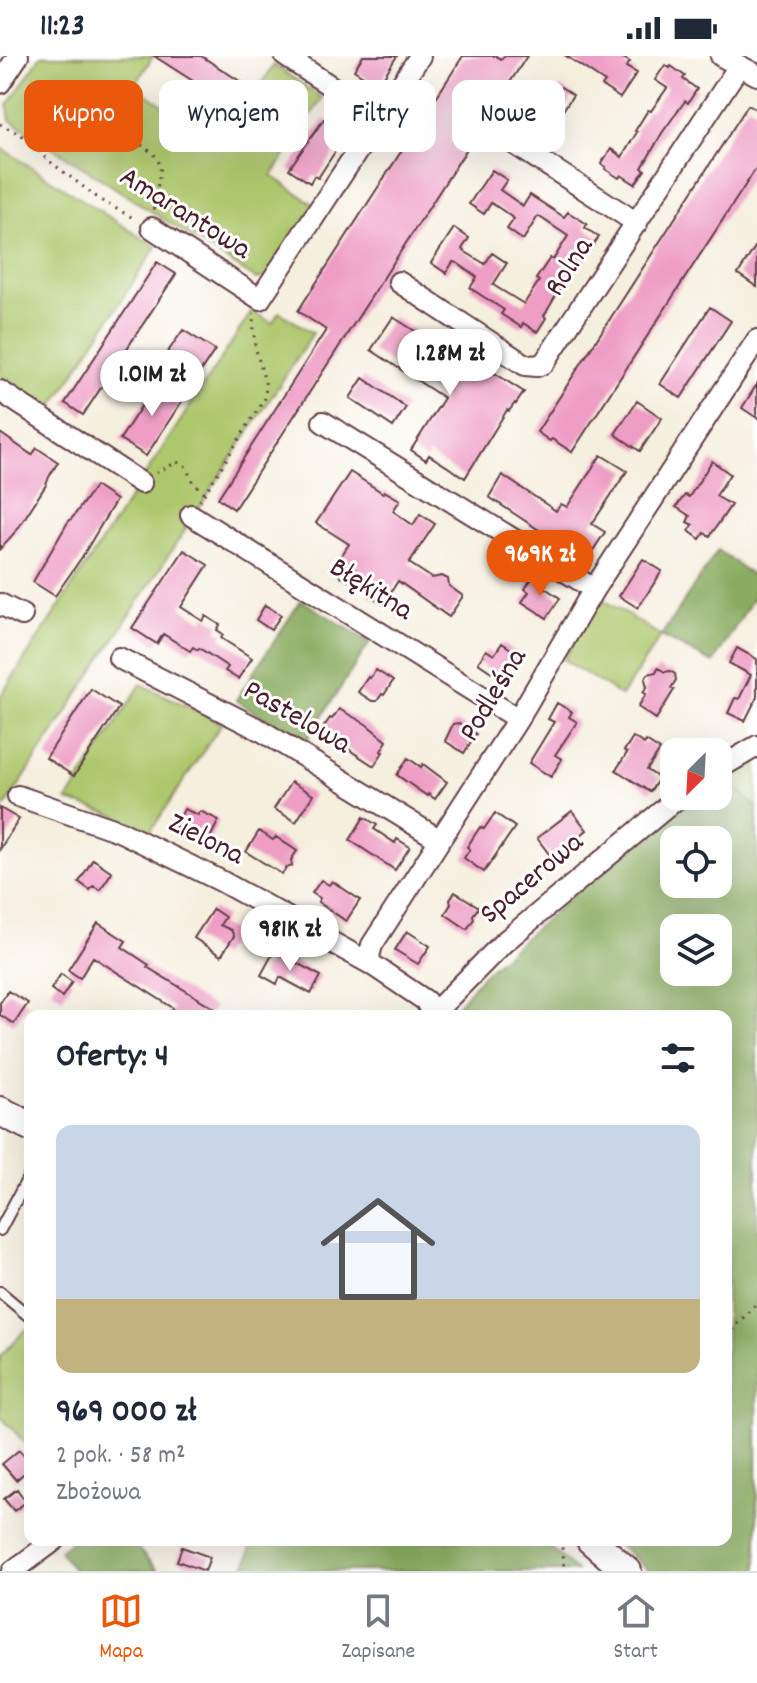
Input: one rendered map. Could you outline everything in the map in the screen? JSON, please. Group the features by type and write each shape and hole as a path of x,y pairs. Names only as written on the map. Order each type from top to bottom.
{"main road":[{"path":"0,1111 24,1123"},
{"path":"598,1546 627,1571"}],"street":[{"path":"0,83 18,56"},
{"path":"285,56 324,82"},
{"path":"404,80 420,56"},
{"name":"Rolna","path":"399,282 525,365 544,363 739,65"},
{"path":"260,299 357,152"},
{"name":"Rolna","path":"527,152 637,223"},
{"name":"Amarantowa","path":"152,228 260,299"},
{"name":"Podleśna","path":"371,964 369,956 372,945 518,719 594,589 757,340"},
{"path":"0,391 147,479"},
{"path":"323,422 594,589"},
{"name":"Błękitna","path":"191,515 518,719"},
{"path":"0,604 22,615"},
{"name":"Pastelowa","path":"119,658 262,731 440,840"},
{"path":"732,761 757,746"},
{"name":"Zielona","path":"18,796 119,831 221,881 371,964 426,1001 430,1010"},
{"name":"Spacerowa","path":"437,1010 503,943 663,810"},
{"path":"13,1571 47,1546"}],"lane":[{"path":"0,1230 24,1185"},
{"path":"0,1292 24,1312"}],"path":[{"name":"Amarantowa","path":"0,124 27,138 48,160 102,201 152,228"},
{"path":"143,146 154,154 161,166 152,228"},
{"path":"191,515 265,398 266,386 255,346 253,318 260,299"},
{"path":"147,479 177,462 185,466 194,483 205,493"},
{"path":"732,1330 757,1303"},
{"path":"561,1546 564,1571"}],"green space":[{"path":"41,56 153,56 139,80 25,80"},
{"path":"274,65 296,80 264,80"},
{"path":"24,81 24,129 10,120 8,105"},
{"path":"308,88 322,98 308,120"},
{"path":"143,91 159,102 159,152 287,152 272,176 315,205 268,277 256,279 60,152 143,152"},
{"path":"0,147 156,247 51,409 0,376"},
{"path":"252,311 272,323 279,312 313,333 5,807 0,806 0,697"},
{"path":"718,550 753,576 755,595 713,663 661,636"},
{"path":"601,598 661,636 621,696 564,660"},
{"path":"301,600 370,642 304,744 236,700"},
{"path":"141,684 222,723 150,832 114,815 67,801"},
{"path":"757,759 757,808 732,784 732,774"},
{"path":"732,784 757,808 757,1571 649,1571 621,1546 732,1546 732,1010 454,1010 482,975 646,832 678,810 732,810"},
{"path":"24,1332 24,1442 0,1416 0,1356"},
{"path":"66,1546 135,1546 158,1571 75,1571 59,1551"},
{"path":"251,1546 549,1546 576,1571 244,1571"}],"building":[{"path":"154,56 201,56 238,80 192,80"},
{"path":"363,56 397,56 382,80 369,80 354,70"},
{"path":"463,56 496,56 501,59 504,56 527,56 511,80 452,80 452,152 465,152 234,509 218,498 326,330 298,311 401,152 436,152 436,98"},
{"path":"566,56 620,56 630,62 626,67 637,73 620,98 602,86 605,82"},
{"path":"665,65 685,76 683,79 697,89 662,133 635,184 621,175 619,178 601,164 611,149 622,157 648,110 651,111 667,88 655,80"},
{"path":"565,90 573,95 565,107"},
{"path":"748,105 757,110 757,167 572,452 552,439 550,441 537,432"},
{"path":"324,119 324,152 335,152 318,178 314,176 310,183 289,169 301,152 308,152 308,142"},
{"path":"492,170 507,180 500,190 523,206 530,195 564,217 568,212 587,224 585,228 599,237 573,267 537,332 523,323 521,327 501,314 504,310 470,288 477,277 457,263 453,262 446,273 431,263 454,228 469,238 462,249 464,251 485,264 492,253 507,263 493,285 524,304 539,281 536,279 550,258 553,260 568,236 538,216 523,240 507,229 514,219 502,210 491,203 484,214 469,204"},
{"path":"757,244 757,287 738,274"},
{"path":"157,262 176,274 83,415 65,403"},
{"path":"710,307 731,321 681,398 660,384"},
{"path":"393,317 467,364 471,358 524,392 516,404 507,410 465,478 429,455 426,460 411,450 444,398 371,350"},
{"path":"183,330 215,350 197,377 165,356"},
{"path":"363,378 406,407 393,427 350,398"},
{"path":"158,381 184,398 146,456 120,439"},
{"path":"757,384 757,418 742,408"},
{"path":"637,401 662,418 640,451 615,434"},
{"path":"0,433 32,455 37,448 58,462 17,530 0,549"},
{"path":"601,455 627,471 592,524 605,532 588,558 585,556 583,559 489,497 502,475 556,511 561,504 567,507"},
{"path":"712,461 730,474 716,496 731,505 710,536 704,533 700,539 689,531 693,525 687,522 690,516 676,507 685,495 689,497"},
{"path":"350,472 400,500 393,511 413,525 420,514 435,524 409,563 432,578 442,576 448,579 449,586 463,596 449,617 398,581 383,604 368,594 375,583 355,569 348,581 332,570 349,544 316,523"},
{"path":"95,486 116,500 55,596 33,582 68,522"},
{"path":"184,550 208,565 181,607 203,621 206,616 220,625 217,630 223,634 221,638 252,658 238,679 225,671 228,667 199,648 193,647 190,651 163,634 157,644 132,628"},
{"path":"643,559 662,571 638,608 619,596"},
{"path":"533,576 560,598 547,618 522,602 529,592 525,589"},
{"path":"265,605 281,615 271,630 256,620"},
{"path":"502,643 517,653 502,679 478,663 486,650 494,655"},
{"path":"737,648 757,659 757,697 745,721 728,713 751,675 729,663"},
{"path":"658,668 675,674 676,680 671,688 674,690 656,719 638,707 646,694 643,692 647,687 645,679"},
{"path":"376,670 393,681 384,695 372,701 358,692"},
{"path":"91,689 119,707 74,776 46,758"},
{"path":"557,703 572,712 569,717 577,722 555,755 562,759 551,777 529,763 554,722 548,719"},
{"path":"339,709 366,724 387,741 374,766 321,731"},
{"path":"459,723 466,728 471,727 476,734 464,753 445,741 453,724"},
{"path":"633,737 660,750 647,770 659,778 650,792 616,770 627,753 624,751"},
{"path":"408,758 421,767 423,764 447,782 435,799 397,775"},
{"path":"291,782 313,795 296,822 274,809"},
{"path":"0,808 19,819 0,849"},
{"path":"184,809 198,815 200,811 219,820 210,838 192,830 189,835 175,828"},
{"path":"572,811 587,830 566,850 562,849 552,858 537,838"},
{"path":"495,813 515,827 484,872 464,858 480,827 484,829"},
{"path":"364,817 377,825 374,829 395,843 397,839 410,847 395,870 350,840"},
{"path":"259,831 273,840 276,837 297,851 291,860 292,866 282,874 246,852"},
{"path":"93,859 112,872 100,890 93,886 90,890 79,882"},
{"path":"321,880 329,885 332,881 360,900 346,921 318,902 320,898 312,893"},
{"path":"455,892 479,907 467,929 445,914"},
{"path":"213,909 225,917 220,925 231,930 234,936 221,956 194,938"},
{"path":"98,923 126,941 122,947 149,965 147,967 214,1008 172,1010 93,957 80,978 68,970"},
{"path":"407,931 430,946 418,964 395,950"},
{"path":"274,951 321,976 311,994 280,977 277,984 261,975"},
{"path":"61,974 72,982 62,997 51,989"},
{"path":"8,991 28,1003 14,1024 0,1015 0,1003"},
{"path":"19,1450 24,1455 24,1473 16,1480 2,1464"},
{"path":"17,1489 24,1504 14,1511 4,1499"},
{"path":"182,1547 210,1557 205,1571 177,1561"}]}
